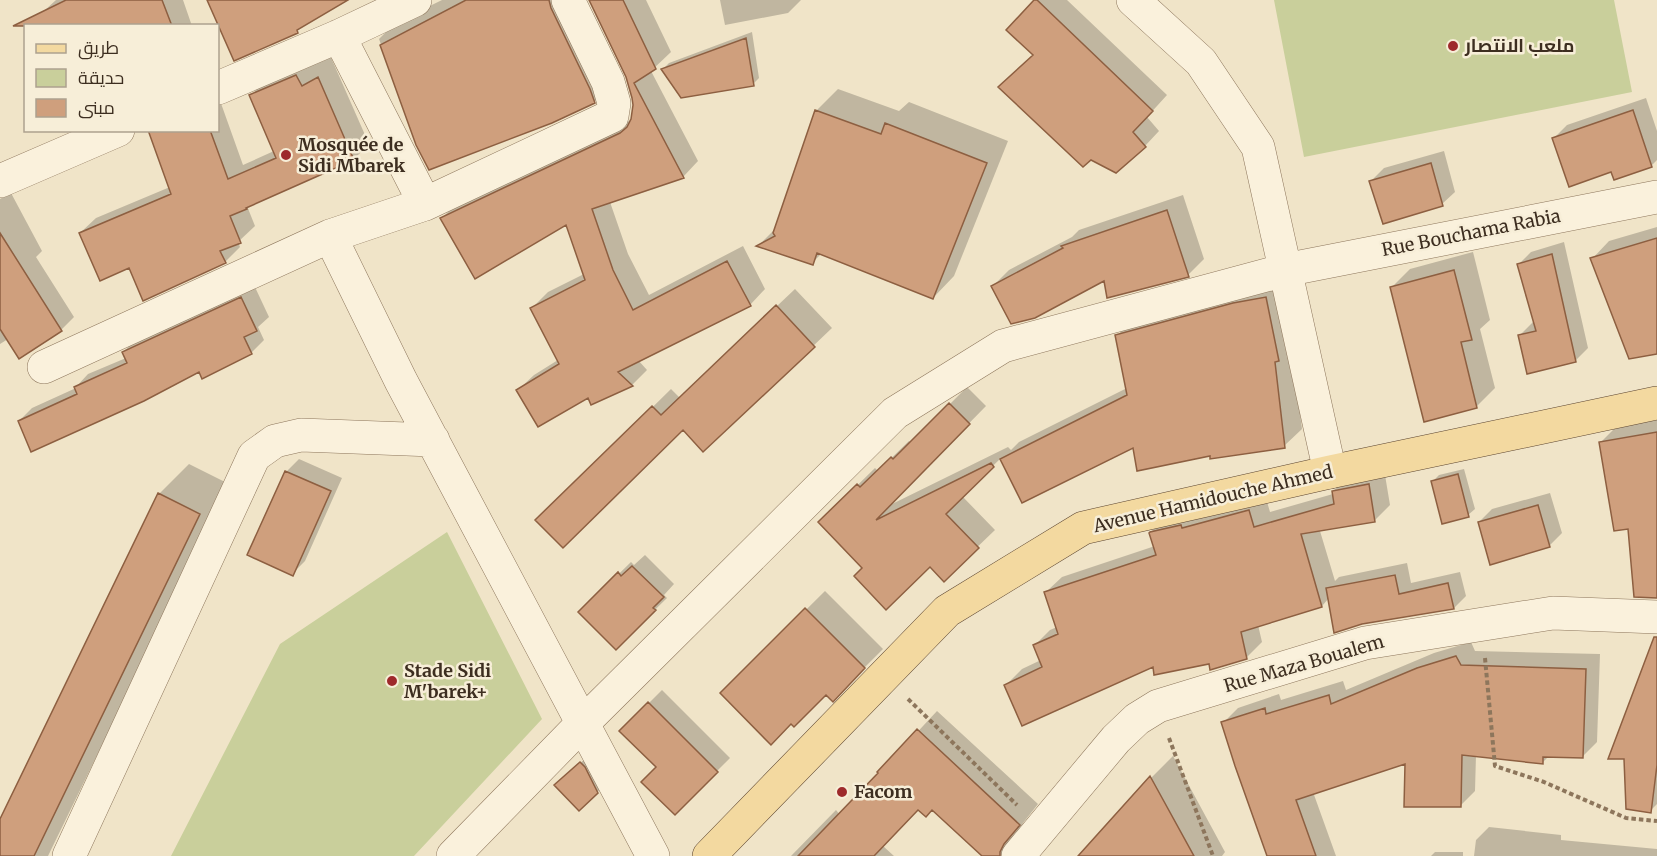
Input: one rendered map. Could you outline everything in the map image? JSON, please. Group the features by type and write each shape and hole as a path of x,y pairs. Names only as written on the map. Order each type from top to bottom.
{"main road":[{"name":"Avenue Hamidouche Ahmed","path":"709,856 946,611 1083,528 1330,472 1657,403"}],"street":[{"path":"219,88 339,36 415,0"},
{"path":"44,367 330,236 425,204 612,116 614,103 608,82 568,0"},
{"path":"1133,0 1201,62 1258,147 1330,472"},
{"path":"339,36 425,204"},
{"path":"0,181 113,132"},
{"name":"Rue Bouchama Rabia","path":"453,856 582,724 895,413 1003,346 1285,270 1657,196"},
{"path":"330,236 401,381 653,856"},
{"path":"69,856 254,456 275,441 301,435 432,440"},
{"name":"Rue Maza Boualem","path":"1018,856 1116,740 1137,719 1158,706 1365,643 1554,613 1657,616"}],"path":[{"path":"1483,624 1495,766 1544,782 1626,818 1657,821"},
{"path":"884,676 1041,828"},
{"path":"1158,706 1213,856"}],"green space":[{"name":"ملعب الانتصار","path":"1274,0 1614,0 1632,92 1304,157"},
{"name":"Stade Sidi M'barek+","path":"447,532 542,719 414,856 171,856 280,644"}],"building":[{"path":"66,0 162,0 171,24 24,24 24,26 13,26"},
{"path":"207,0 348,0 297,30 298,33 234,61"},
{"path":"466,0 549,0 595,103 552,123 429,170 416,145 380,45"},
{"path":"589,0 623,0 656,69 634,83 684,178 592,209 613,270 633,310 727,261 751,306 618,372 633,386 591,405 588,398 538,427 516,390 559,364 530,308 585,280 566,225 475,279 440,218 620,133 627,127 633,105 626,77"},
{"path":"1034,0 1037,0 1153,111 1133,132 1146,147 1116,173 1091,160 1083,167 998,87 1033,55 1006,30"},
{"path":"746,38 754,86 681,98 661,69"},
{"path":"296,75 302,86 318,77 354,160 230,216 241,243 220,251 226,263 143,301 129,268 100,281 79,233 171,194 149,132 211,132 228,179 276,158 249,95"},
{"path":"815,110 881,134 885,123 987,163 933,299 817,253 813,265 756,246 775,236 773,233"},
{"path":"1633,110 1652,167 1614,180 1611,172 1569,187 1552,138"},
{"path":"1431,163 1443,206 1383,224 1369,181"},
{"path":"1167,210 1189,277 1107,298 1104,281 1035,318 1011,324 991,286 1063,248 1061,246"},
{"path":"0,233 62,331 19,359 0,329"},
{"path":"1657,238 1657,354 1629,359 1590,258"},
{"path":"1552,254 1576,362 1527,374 1518,335 1536,331 1517,264"},
{"path":"1454,270 1472,340 1461,342 1477,408 1424,422 1390,287"},
{"path":"241,297 257,331 244,337 252,354 202,379 199,372 144,401 31,452 18,421 77,394 74,387 127,363 122,352"},
{"path":"1266,297 1279,361 1275,362 1285,448 1210,459 1210,456 1137,471 1133,448 1022,503 1000,459 1127,395 1115,335 1233,303"},
{"path":"776,305 815,347 703,452 683,430 563,548 535,520 652,406 661,415"},
{"path":"949,403 970,424 876,520 991,463 994,467 946,514 979,548 944,582 930,567 886,610 854,576 862,568 818,522 857,484 860,487 891,457 893,459"},
{"path":"1657,432 1657,598 1634,597 1628,529 1614,531 1599,442"},
{"path":"285,471 331,491 293,576 247,555"},
{"path":"1458,474 1469,517 1442,524 1431,481"},
{"path":"1369,484 1375,522 1301,534 1322,607 1241,632 1247,659 1210,670 1209,664 1154,675 1153,667 1022,726 1004,685 1042,667 1033,645 1058,634 1044,592 1156,555 1150,532 1181,525 1182,528 1249,510 1254,527 1334,504 1332,491"},
{"path":"158,493 200,514 34,856 0,856 0,819"},
{"path":"1538,505 1550,547 1490,565 1478,522"},
{"path":"632,566 664,597 653,608 656,610 616,650 578,612 618,572 621,576"},
{"path":"1395,575 1399,594 1448,583 1454,609 1362,624 1334,633 1326,588"},
{"path":"805,608 865,668 833,702 826,695 794,727 791,724 771,745 720,693"},
{"path":"1654,637 1657,637 1657,765 1651,813 1626,809 1624,759 1608,759"},
{"path":"1456,656 1461,665 1586,669 1583,758 1543,757 1543,764 1462,755 1461,807 1404,807 1405,764 1296,800 1316,856 1267,856 1221,722 1265,708 1266,714 1329,695 1331,704 1417,668"},
{"path":"648,702 718,772 675,815 641,782 656,767 619,731"},
{"path":"917,729 1020,825 1004,844 1000,856 982,856 932,810 926,817 918,810 874,856 798,856 878,773"},
{"path":"580,762 585,767 598,793 579,811 554,785"},
{"path":"1150,776 1194,856 1078,856"}],"place":[{"name":"ملعب الانتصار","path":"1453,46"},
{"name":"Mosquée de Sidi Mbarek","path":"286,155"},
{"name":"Stade Sidi M'barek+","path":"392,681"},
{"name":"Facom","path":"842,792"}]}
